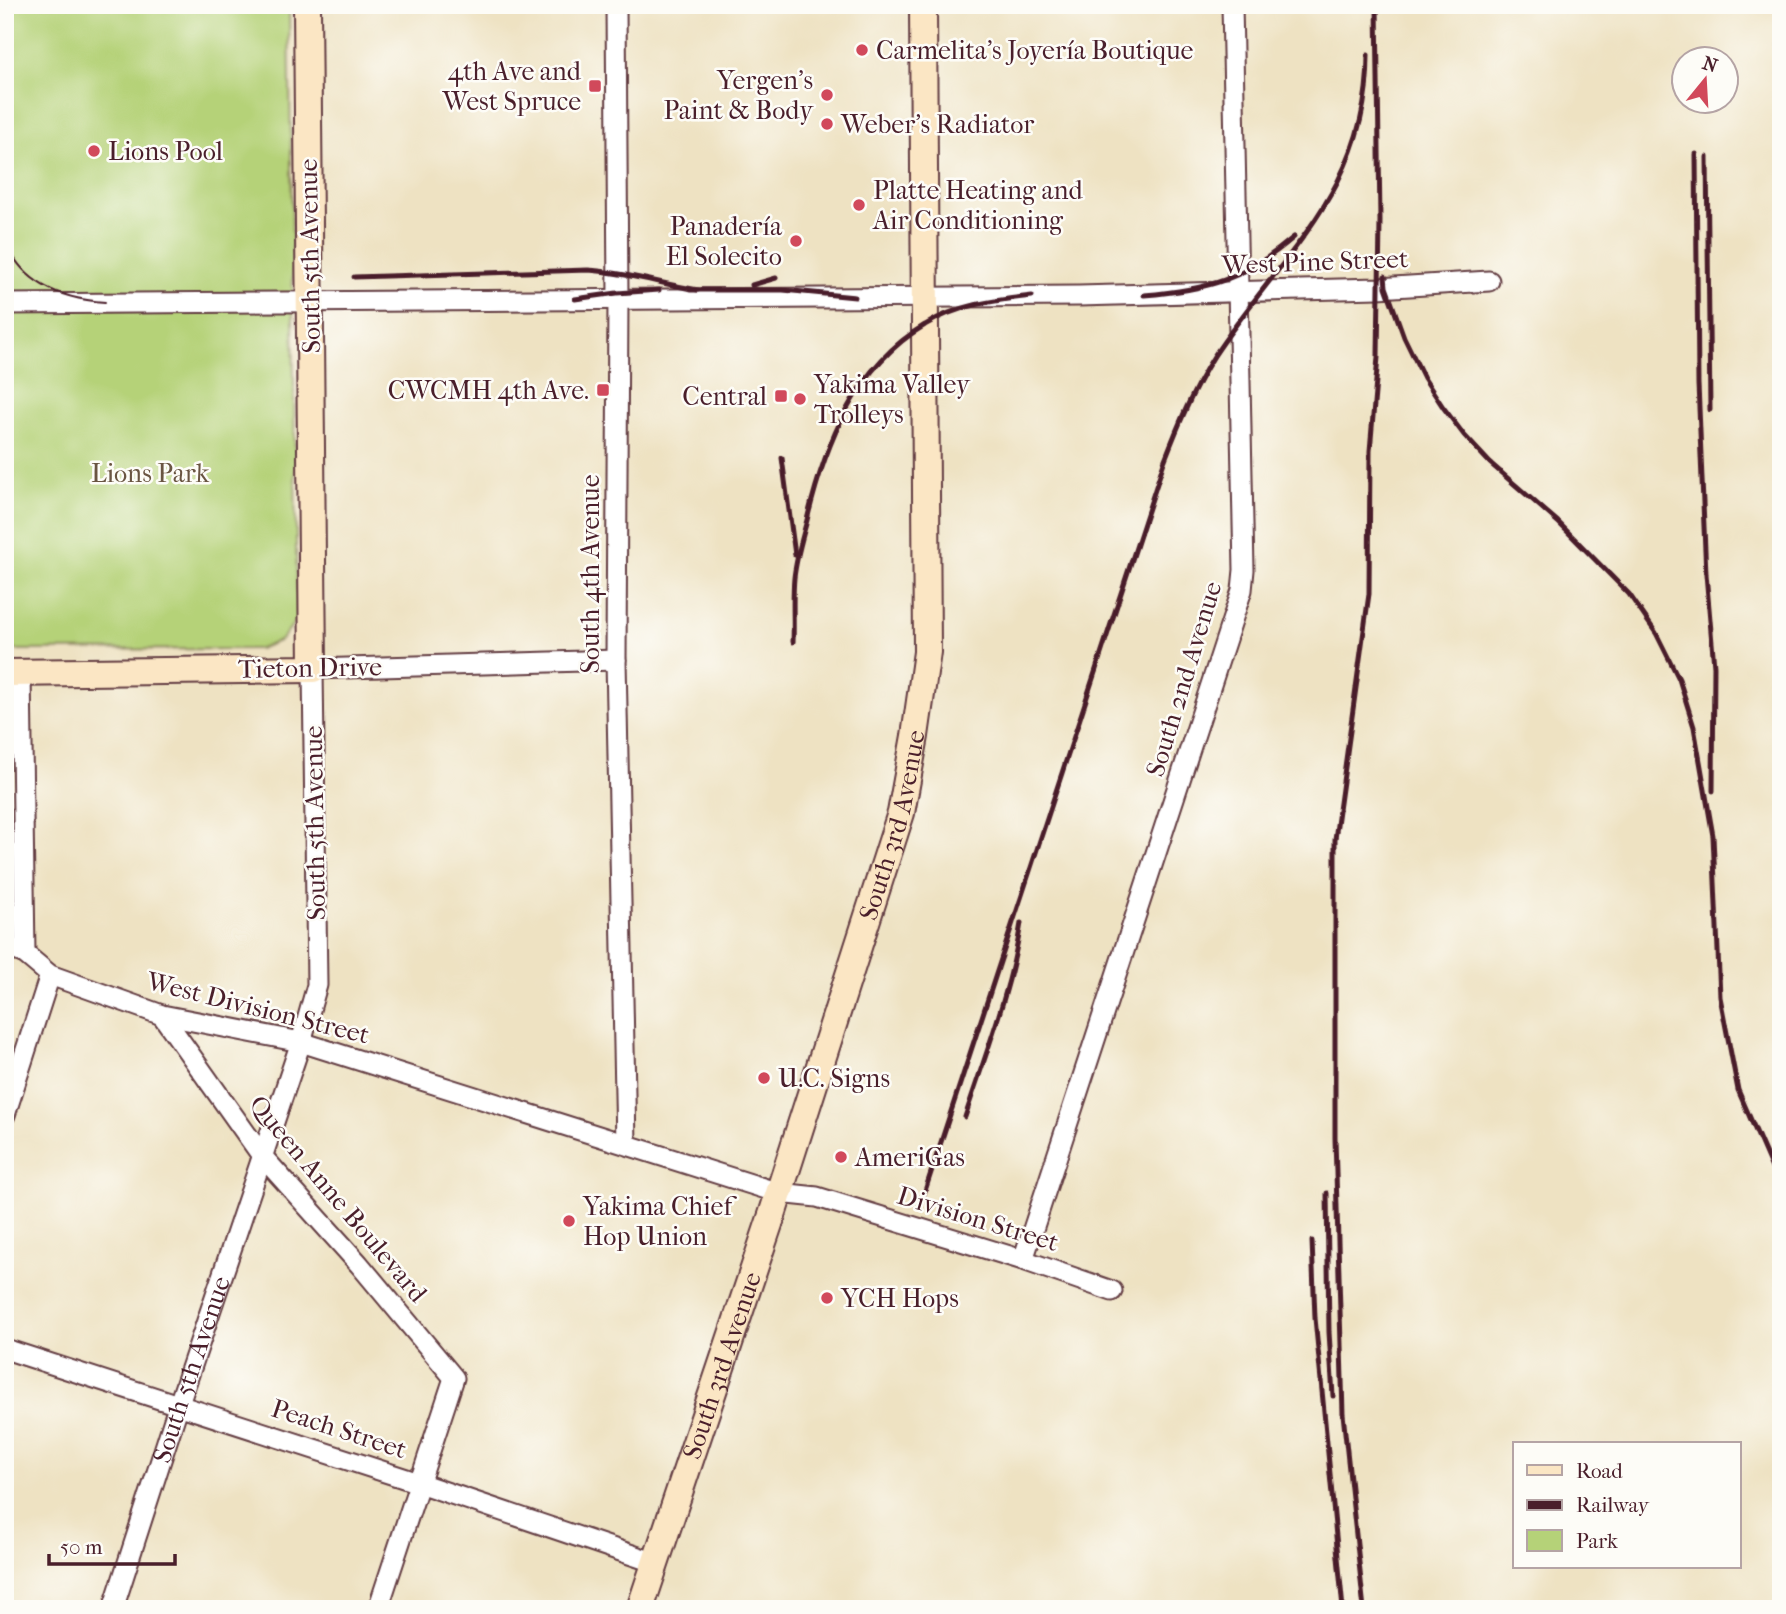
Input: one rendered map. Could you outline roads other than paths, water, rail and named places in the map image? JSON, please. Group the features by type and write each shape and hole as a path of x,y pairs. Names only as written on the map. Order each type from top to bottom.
{"street":[{"name":"South 5th Avenue","path":"113,1609 178,1404 301,1042 317,985 307,5"},
{"name":"South 4th Avenue","path":"616,5 618,299 615,660 626,1143"},
{"name":"South 3rd Avenue","path":"640,1609 779,1193 901,813 915,736 927,652 923,5"},
{"name":"South 2nd Avenue","path":"1023,1260 1242,590 1244,570 1240,292 1232,5"},
{"name":"West Pine Street","path":"5,304 1144,295 1264,289 1378,288 1489,281"},
{"name":"Tieton Drive","path":"13,673 313,669 615,660"},
{"path":"13,673 25,954"},
{"name":"West Division Street","path":"5,946 25,954 50,975 162,1015 301,1042 626,1143"},
{"path":"5,1115 50,975"},
{"name":"Queen Anne Boulevard","path":"162,1015 262,1156 359,1264 454,1378 419,1483"},
{"name":"Division Street","path":"626,1143 779,1193 817,1196 1023,1260 1112,1291"},
{"name":"Peach Street","path":"5,1349 656,1563"},
{"path":"378,1609 419,1483"}],"tram line":[{"path":"5,238 21,267 44,286 73,297 105,302"}],"railway":[{"path":"1364,1609 1343,1414 1335,1138 1335,839 1369,594 1370,451 1378,357 1380,221 1377,5"},
{"path":"921,1203 1164,462 1180,421 1214,356 1293,251 1337,182 1353,144 1364,102 1368,55"},
{"path":"1696,154 1698,384 1706,574 1714,666 1713,791"},
{"path":"1707,157 1710,410"},
{"path":"1144,295 1188,290 1225,280 1259,263 1294,237"},
{"path":"354,277 588,270 698,290"},
{"path":"1385,276 1386,287 1404,337 1424,378 1443,407 1490,463 1558,522 1629,594 1656,633 1679,679 1694,727 1713,836 1720,997 1738,1090 1781,1189"},
{"path":"752,285 776,278"},
{"path":"575,299 659,290"},
{"path":"690,290 783,290 855,297"},
{"path":"793,642 795,571 814,492 834,436 862,385 880,362 901,342 937,318 977,304 1032,296"},
{"path":"782,458 795,555"},
{"path":"965,1117 1004,997 1021,923"},
{"path":"1327,1193 1329,1332 1333,1396"},
{"path":"1312,1241 1315,1318 1343,1609"}],"place":[{"name":"Carmelita's Joyería Boutique","path":"862,50"},
{"name":"4th Ave and West Spruce","path":"595,86"},
{"name":"Yergen's Paint & Body","path":"827,95"},
{"name":"Weber's Radiator","path":"827,124"},
{"name":"Lions Pool","path":"94,151"},
{"name":"Platte Heating and Air Conditioning","path":"859,205"},
{"name":"Panadería El Solecito","path":"796,241"},
{"name":"CWCMH 4th Ave.","path":"603,390"},
{"name":"Central","path":"781,396"},
{"name":"Yakima Valley Trolleys","path":"800,399"},
{"name":"U.C. Signs","path":"764,1078"},
{"name":"AmeriGas","path":"841,1157"},
{"name":"Yakima Chief Hop Union","path":"569,1221"},
{"name":"YCH Hops","path":"827,1298"}],"park label":[{"name":"Lions Park","path":"150,473"}]}
